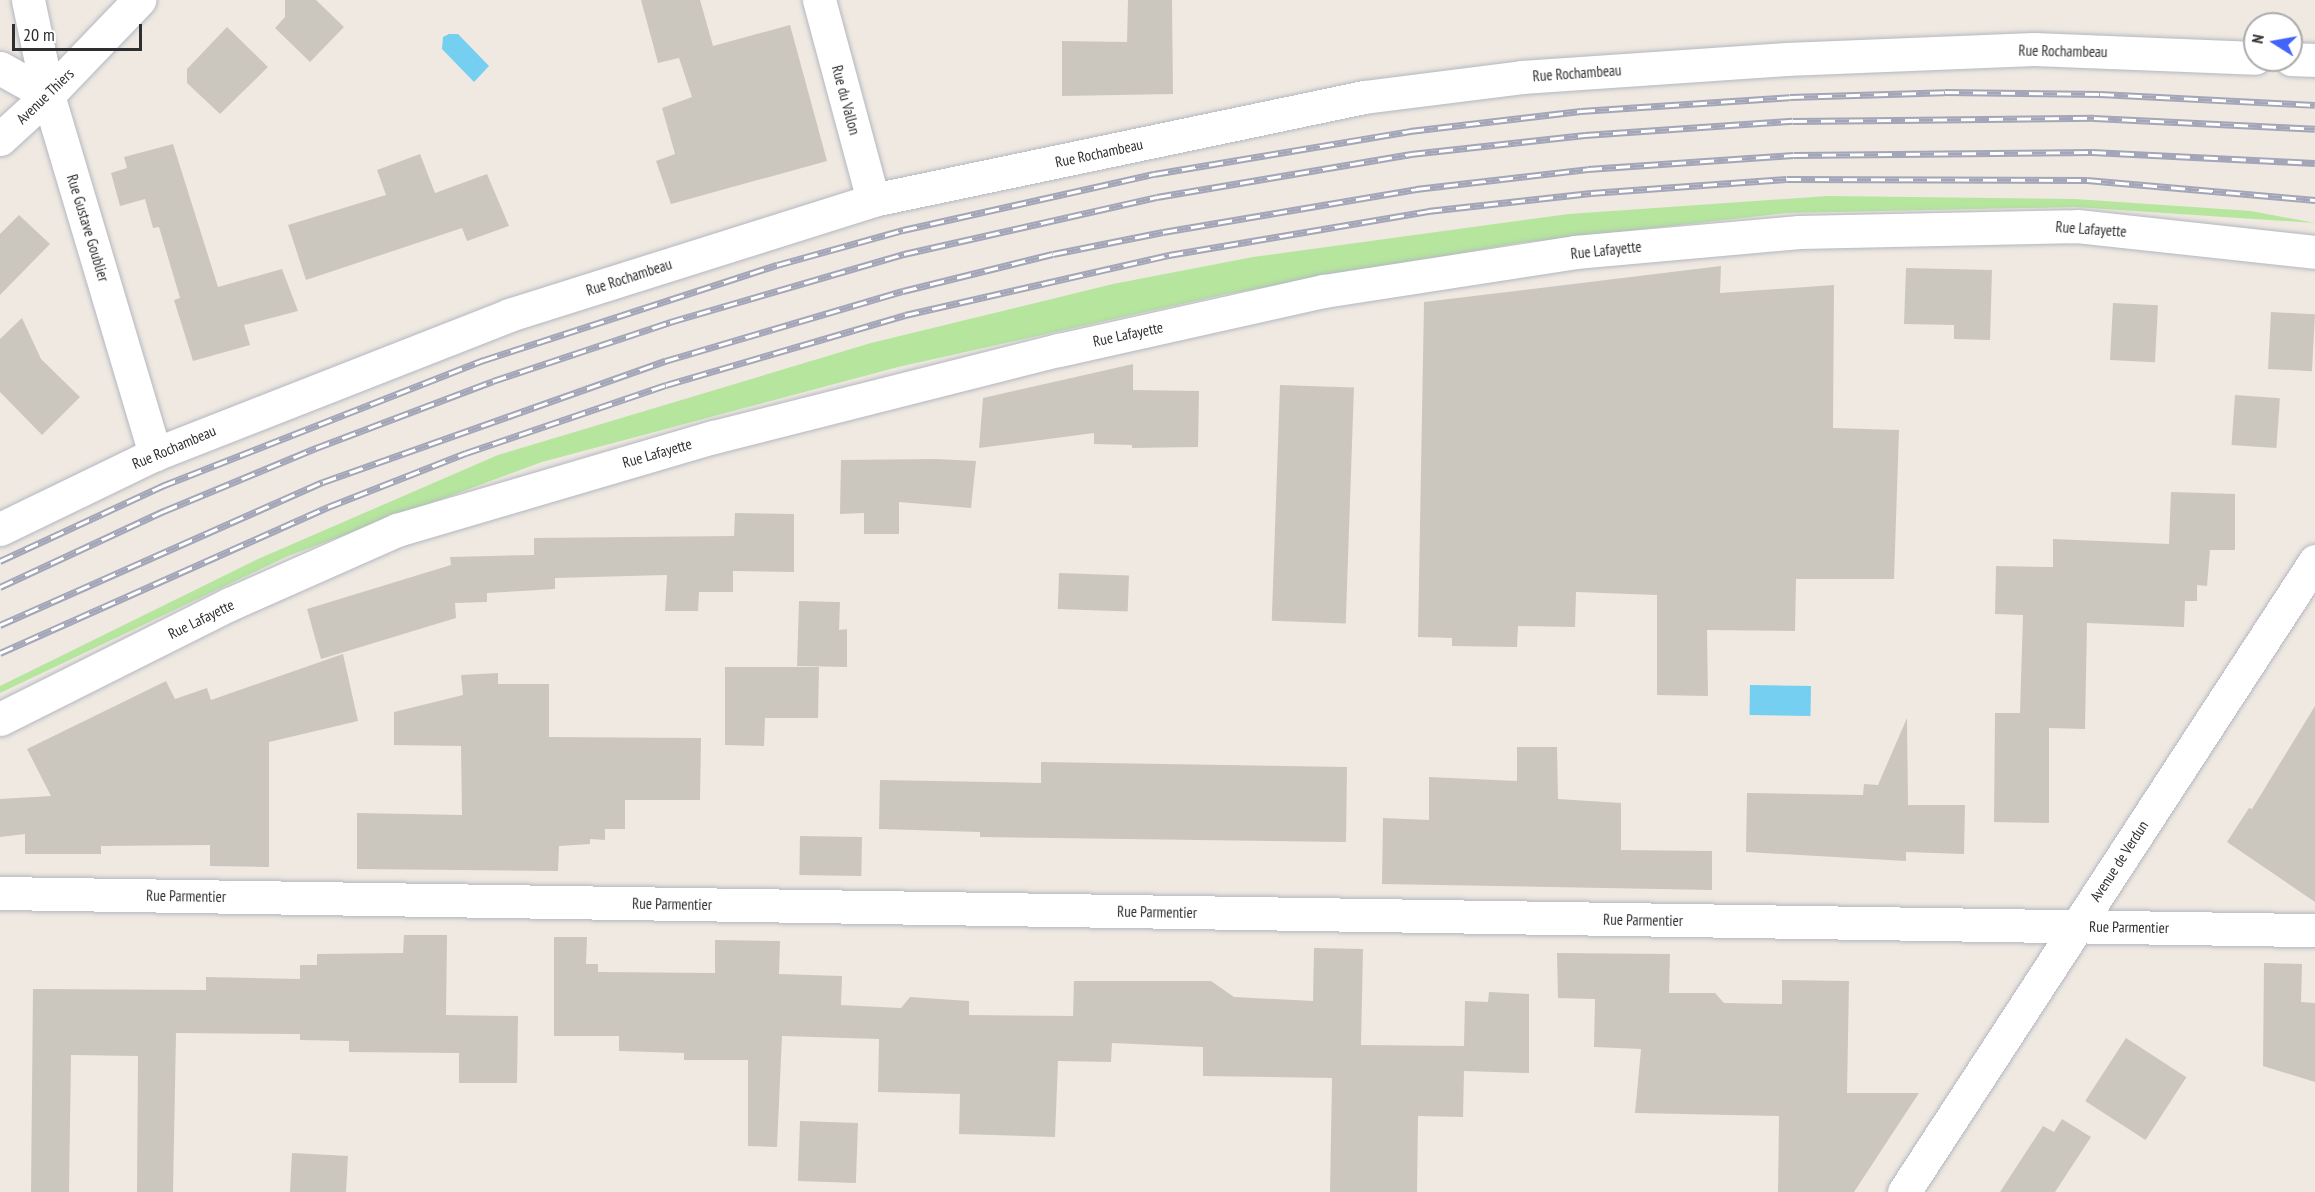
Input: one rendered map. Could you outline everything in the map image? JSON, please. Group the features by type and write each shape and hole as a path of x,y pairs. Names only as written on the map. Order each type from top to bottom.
{"street":[{"name":"Rue Gustave Goublier","path":"28,0 48,95 155,454"},
{"name":"Avenue Thiers","path":"0,139 48,95 140,0"},
{"name":"Rue du Vallon","path":"819,0 873,200"},
{"name":"Rue Rochambeau","path":"0,529 155,454 509,315 873,200 1364,97 1522,77 1786,59 2034,49 2243,57"},
{"path":"0,68 48,95"},
{"name":"Rue Lafayette","path":"0,719 230,604 397,530 726,434 1059,350 1323,291 1575,252 1799,232 2077,226 2315,252"},
{"name":"Avenue de Verdun","path":"1904,1192 2315,561"},
{"name":"Rue Parmentier","path":"0,893 2315,930"}],"green space":[{"path":"1828,196 2075,199 2251,211 2315,223 2075,207 1787,213 1519,243 1227,294 898,367 542,462 288,556 0,693 0,686 258,559 498,455 871,343 1113,284 1253,257 1569,214"}],"water":[{"path":"458,34 489,66 474,82 442,49 443,37"},
{"path":"1750,685 1811,686 1810,716 1749,715"}],"building":[{"path":"285,0 316,0 344,27 310,62 275,28 285,17"},
{"path":"641,0 700,0 713,46 790,25 827,161 671,204 656,161 675,154 662,108 692,97 679,58 658,63"},
{"path":"1128,0 1172,0 1173,94 1062,96 1062,41 1127,42"},
{"path":"227,27 268,67 220,114 187,83 187,69"},
{"path":"173,144 218,287 282,269 298,311 244,325 250,345 193,361 174,300 180,298 159,227 153,228 145,199 120,206 111,173 127,168 124,157"},
{"path":"420,154 435,193 487,174 509,226 467,241 462,228 306,280 288,225 386,195 377,170"},
{"path":"19,215 50,244 0,295 0,234"},
{"path":"1721,266 1720,293 1834,285 1833,428 1899,430 1894,579 1796,579 1795,631 1707,630 1708,696 1657,695 1657,595 1576,592 1575,627 1518,626 1517,647 1452,646 1452,638 1418,637 1424,302"},
{"path":"1906,268 1992,270 1990,340 1954,339 1954,325 1904,324"},
{"path":"2113,303 2158,305 2155,362 2110,360"},
{"path":"2271,312 2315,314 2312,371 2268,369"},
{"path":"22,318 41,359 80,397 42,435 0,392 0,339"},
{"path":"1133,364 1133,390 1199,391 1198,447 1132,448 1132,445 1094,444 1094,433 979,448 983,398"},
{"path":"1280,385 1354,388 1346,623 1272,621"},
{"path":"2235,395 2280,398 2276,448 2232,445"},
{"path":"841,460 976,461 971,508 899,502 899,534 864,534 864,513 840,514"},
{"path":"2171,492 2235,494 2235,550 2210,550 2207,586 2197,585 2197,601 2185,601 2184,627 2087,623 2085,729 2049,728 2049,823 1994,822 1995,713 2020,713 2023,615 1995,614 1996,566 2053,567 2053,539 2169,544"},
{"path":"735,513 794,514 794,572 733,571 733,592 699,592 698,611 665,611 667,575 555,578 555,589 487,593 487,602 455,603 456,618 321,659 307,609 451,565 450,557 534,555 534,538 734,536"},
{"path":"1059,573 1129,575 1128,611 1058,609"},
{"path":"799,601 840,602 839,630 847,629 847,667 797,666"},
{"path":"343,654 358,721 269,742 269,867 210,866 210,845 101,846 101,854 25,854 25,834 0,837 0,799 51,796 27,749 166,681 175,699 207,688 211,700"},
{"path":"725,667 819,667 818,718 765,718 764,746 725,745"},
{"path":"498,673 498,684 549,684 549,737 701,738 700,800 625,800 625,829 605,829 605,840 590,839 590,844 559,846 558,871 357,869 357,813 462,815 461,746 394,745 394,712 463,695 461,675"},
{"path":"2315,706 2315,902 2227,842 2249,808 2252,809"},
{"path":"1907,718 1908,805 1965,805 1964,854 1906,852 1906,861 1746,852 1747,793 1863,795 1864,784 1878,785"},
{"path":"1517,747 1557,747 1558,799 1621,803 1621,850 1712,851 1712,890 1382,884 1383,818 1429,820 1429,777 1517,781"},
{"path":"1041,762 1347,767 1346,842 980,837 980,832 879,829 880,780 1041,783"},
{"path":"800,836 862,837 861,876 799,875"},
{"path":"404,935 447,935 446,1015 518,1016 517,1083 459,1083 459,1053 349,1052 349,1041 300,1040 300,1034 176,1033 173,1192 137,1192 138,1056 71,1055 69,1192 31,1192 33,989 206,990 206,977 300,979 300,965 317,965 317,954 403,953"},
{"path":"554,937 587,937 586,964 598,964 598,972 715,973 715,940 780,941 779,974 842,976 841,1005 901,1008 910,997 969,1001 969,1015 1073,1016 1074,981 1211,981 1234,997 1313,1001 1314,948 1363,949 1361,1045 1464,1046 1465,1001 1488,1002 1489,992 1529,994 1529,1073 1464,1071 1463,1117 1418,1116 1417,1192 1330,1192 1332,1078 1203,1076 1203,1047 1112,1043 1111,1062 1058,1061 1055,1137 959,1134 960,1094 878,1092 879,1039 782,1036 777,1147 748,1146 748,1060 684,1060 684,1053 619,1051 619,1036 554,1036"},
{"path":"1557,953 1670,954 1669,993 1715,993 1724,1003 1782,1004 1782,980 1849,981 1847,1093 1919,1093 1854,1192 1778,1192 1779,1116 1635,1113 1641,1049 1594,1047 1595,999 1558,998"},
{"path":"2264,963 2302,964 2301,1002 2315,1003 2315,1082 2263,1066"},
{"path":"2126,1038 2186,1077 2146,1140 2085,1101"},
{"path":"2062,1119 2091,1137 2055,1192 2000,1192 2043,1126 2054,1132"},
{"path":"800,1121 858,1123 856,1183 798,1181"},
{"path":"292,1153 348,1156 346,1192 290,1192"}],"railway":[{"path":"0,561 162,486 484,360 777,265 903,230 1154,174 1410,131 1581,111 1790,97 1945,92 2100,94 2315,105"},
{"path":"0,587 164,511 316,448 493,381 670,322 904,254 1157,197 1411,154 1585,135 1793,121 2094,118 2315,129"},
{"path":"0,625 323,482 665,361 903,291 1053,254 1163,232 1416,189 1588,169 1794,155 2092,152 2315,163"},
{"path":"0,653 328,507 466,453 666,385 905,315 1169,255 1428,211 1591,193 1787,179 2087,180 2315,200"}]}
